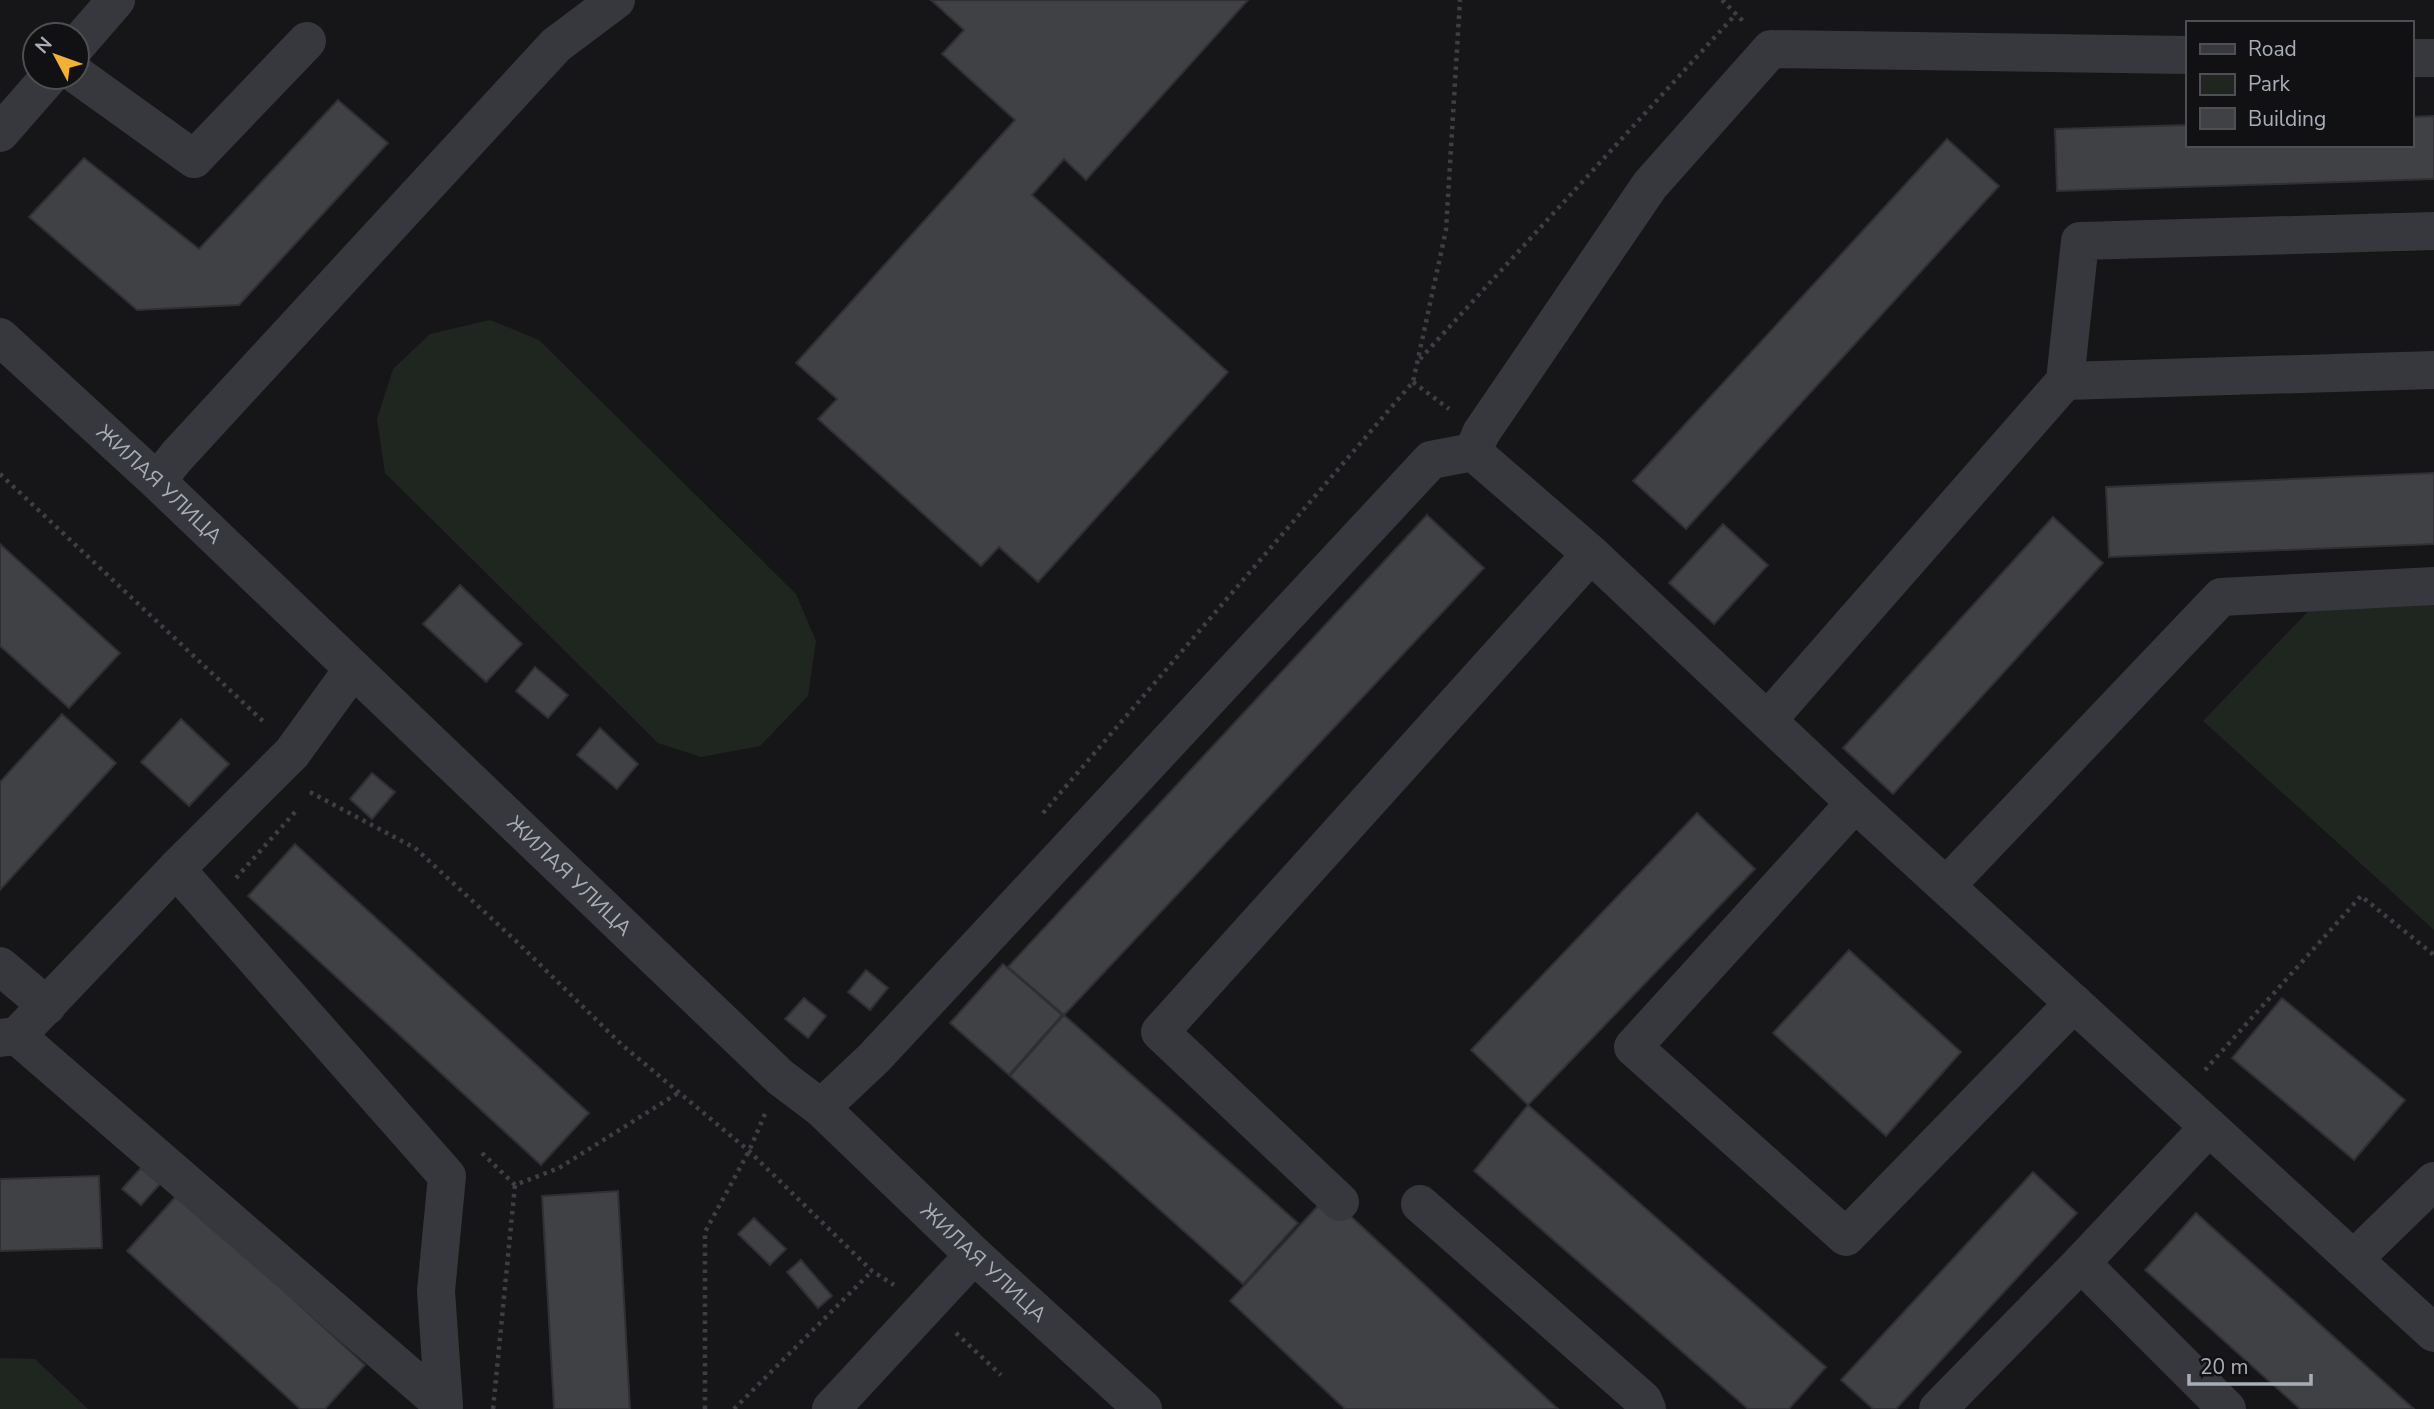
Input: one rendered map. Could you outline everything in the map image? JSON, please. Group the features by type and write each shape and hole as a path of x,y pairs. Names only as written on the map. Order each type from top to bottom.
{"street":[{"path":"91,29 116,0"},
{"path":"556,45 567,0"},
{"path":"157,481 177,456 556,45 616,0"},
{"path":"91,85 194,159 307,41"},
{"path":"1473,452 1481,433 1650,185 1771,49 2186,55"},
{"path":"2413,58 2434,58"},
{"path":"0,133 37,91"},
{"path":"1766,719 2065,381 2080,241 2434,232"},
{"name":"ЖИЛАЯ УЛИЦА","path":"0,337 157,481 780,1077 821,1108 974,1255 1143,1409"},
{"path":"2065,381 2434,370"},
{"path":"1473,452 1591,554 1855,803 2434,1333"},
{"path":"821,1108 874,1058 1431,460 1473,452"},
{"path":"1340,1202 1160,1032 1591,554"},
{"path":"1946,886 2221,597 2434,586"},
{"path":"353,669 292,753 176,869 47,1006 9,1037 442,1407"},
{"path":"1855,803 1633,1047 1846,1237 2074,1003"},
{"path":"176,869 447,1176 436,1291 442,1407"},
{"path":"0,966 47,1006"},
{"path":"1938,1409 2209,1127"},
{"path":"2351,1257 2364,1249 2434,1181"},
{"path":"1420,1204 1643,1400 1647,1409"},
{"path":"831,1409 974,1255"},
{"path":"2081,1263 2227,1409"}],"path":[{"path":"1041,815 1413,382 1446,230 1461,0"},
{"path":"1418,361 1736,14"},
{"path":"0,474 264,722 292,753 311,794 415,848 516,941 621,1044 749,1151 872,1271 926,1306 1002,1375"},
{"path":"230,885 302,804"},
{"path":"2197,1078 2361,896 2434,955"},
{"path":"515,1185 559,1168 678,1093"},
{"path":"476,1147 515,1185"},
{"path":"705,1409 705,1232 749,1151"},
{"path":"493,1409 515,1185"},
{"path":"734,1409 872,1271"}],"green space":[{"path":"490,320 539,340 796,594 816,641 808,696 760,746 701,757 658,743 385,473 377,419 393,369 430,334"},
{"path":"2434,597 2434,930 2203,721 2319,600"},
{"path":"0,1358 35,1359 88,1409 0,1409"}],"building":[{"path":"931,0 1248,0 1086,180 1064,159 1032,195 1228,372 1038,582 999,547 981,566 818,419 837,399 796,363 1015,120 942,54 964,30"},
{"path":"338,100 388,143 239,305 137,310 29,217 84,158 199,249"},
{"path":"2434,116 2434,179 2057,191 2055,129 2186,125 2186,147 2413,147 2413,117"},
{"path":"1947,139 1999,186 1686,529 1633,481"},
{"path":"2434,473 2434,544 2109,557 2106,487"},
{"path":"1427,515 1484,568 1064,1015 1008,967"},
{"path":"2053,517 2103,563 1893,794 1843,748"},
{"path":"1723,524 1768,565 1714,624 1669,583"},
{"path":"0,544 120,653 69,708 0,646"},
{"path":"460,585 522,644 486,682 423,624"},
{"path":"535,667 568,695 548,718 516,691"},
{"path":"62,714 116,763 0,890 0,782"},
{"path":"181,719 229,764 189,806 141,762"},
{"path":"600,728 638,764 617,789 577,755"},
{"path":"372,773 395,792 372,819 350,799"},
{"path":"1697,813 1755,869 1528,1105 1471,1050"},
{"path":"295,844 589,1113 541,1165 248,896"},
{"path":"1849,950 1961,1052 1886,1136 1773,1033"},
{"path":"1003,964 1062,1015 1009,1075 950,1023"},
{"path":"866,970 888,988 870,1010 848,992"},
{"path":"804,998 826,1016 808,1038 785,1019"},
{"path":"2282,998 2405,1100 2354,1160 2232,1058"},
{"path":"1064,1015 1298,1223 1243,1284 1010,1076"},
{"path":"1528,1105 1826,1367 1789,1409 1748,1409 1474,1171"},
{"path":"141,1168 160,1184 141,1205 122,1189"},
{"path":"2033,1172 2077,1213 1896,1409 1873,1409 1841,1380"},
{"path":"99,1176 102,1248 0,1251 0,1179"},
{"path":"618,1191 630,1409 554,1409 542,1196"},
{"path":"178,1194 365,1365 325,1409 300,1409 127,1251"},
{"path":"1328,1195 1558,1409 1345,1409 1230,1301"},
{"path":"2196,1213 2414,1409 2300,1409 2145,1270"},
{"path":"754,1218 786,1249 770,1265 738,1234"},
{"path":"801,1260 832,1296 818,1308 787,1272"}]}
